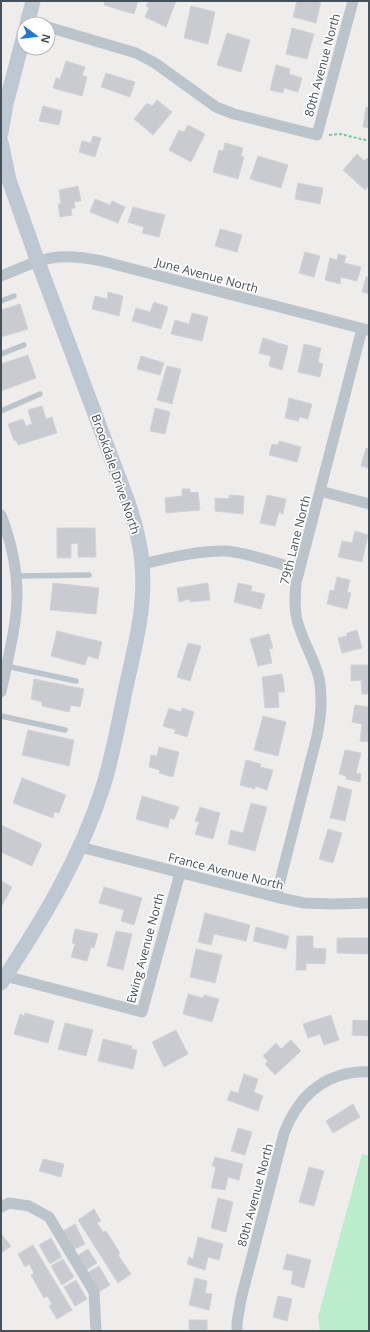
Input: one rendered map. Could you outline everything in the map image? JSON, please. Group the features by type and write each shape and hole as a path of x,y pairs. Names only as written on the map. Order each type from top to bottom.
{"street":[{"path":"30,16 33,1"},
{"name":"80th Avenue North","path":"317,135 353,1"},
{"path":"56,29 136,53 155,62 216,107 234,114 317,135"},
{"path":"1,133 6,104 20,56"},
{"name":"Brookdale Drive North","path":"1,142 9,180 129,505 137,533 142,564 143,592 140,621 113,751 91,822 60,889 3,980"},
{"name":"June Avenue North","path":"1,276 38,262 57,257 80,257 102,261 366,330"},
{"name":"79th Lane North","path":"276,897 318,736 321,717 322,697 319,677 297,621 295,602 296,583 320,491 366,330"},
{"path":"320,491 369,504"},
{"path":"1,515 10,538 16,576 17,596 14,625 5,653 6,666 1,692"},
{"path":"142,564 212,551 229,552 299,569"},
{"name":"France Avenue North","path":"80,847 304,903 369,903"},
{"name":"Ewing Avenue North","path":"3,980 142,1012 180,873"},
{"name":"80th Avenue North","path":"237,1331 241,1299 284,1133 290,1117 311,1090 326,1081 344,1074 363,1071 369,1072"},
{"path":"1,1206 10,1203 29,1206 49,1217 94,1292 96,1331"}],"lane":[{"path":"1,301 14,296"},
{"path":"1,354 24,345"},
{"path":"1,411 40,394"},
{"path":"16,576 89,575"},
{"path":"6,666 76,682"},
{"path":"1,716 65,730"}],"path":[{"path":"317,135 341,134 369,142"}],"green space":[{"path":"362,1154 369,1156 369,1331 320,1331 318,1317"}],"building":[{"path":"105,1 138,1 134,14 104,5"},
{"path":"149,1 176,1 166,27 145,17 149,8 146,6"},
{"path":"297,1 321,1 316,23 293,17"},
{"path":"191,6 215,12 208,44 184,38"},
{"path":"292,28 314,34 307,59 286,54"},
{"path":"227,33 250,40 241,72 217,65"},
{"path":"66,61 85,67 82,75 87,77 82,96 53,88 56,78 60,79"},
{"path":"276,65 290,69 289,74 302,78 298,92 284,88 283,93 270,90"},
{"path":"106,73 135,82 130,97 101,87"},
{"path":"157,100 172,112 153,135 134,119 147,103 152,106"},
{"path":"43,106 62,111 59,125 39,121"},
{"path":"366,107 369,108 369,128 363,127"},
{"path":"188,125 205,134 191,162 169,150 179,130 184,132"},
{"path":"93,136 101,138 95,157 79,152 82,141 91,143"},
{"path":"225,143 243,148 241,156 244,157 238,179 213,172 219,150 223,151"},
{"path":"357,154 364,161 367,158 369,160 369,186 365,190 343,170"},
{"path":"258,156 288,165 281,188 250,179"},
{"path":"298,183 323,188 320,204 295,199"},
{"path":"78,186 81,201 74,202 75,208 71,209 72,215 60,217 58,204 61,204 59,190"},
{"path":"95,199 110,205 112,201 125,207 118,223 90,212"},
{"path":"133,207 165,215 159,237 142,233 144,227 128,222"},
{"path":"220,229 242,235 237,252 215,246"},
{"path":"305,252 320,256 314,277 299,273"},
{"path":"338,254 346,256 344,263 361,267 357,281 341,277 340,284 325,280 330,258 337,260"},
{"path":"366,277 369,277 369,294 362,292"},
{"path":"108,292 123,296 119,316 92,309 95,296 107,299"},
{"path":"154,302 168,307 161,329 132,321 136,308 150,312"},
{"path":"20,304 28,329 1,337 1,310"},
{"path":"192,313 208,317 202,341 171,334 175,320 189,324"},
{"path":"263,338 288,346 282,370 269,366 271,356 259,353"},
{"path":"304,344 321,348 318,362 323,364 320,377 298,372"},
{"path":"28,355 36,378 1,391 1,364"},
{"path":"141,356 164,363 160,375 137,369"},
{"path":"167,366 181,369 172,404 157,400"},
{"path":"289,398 312,404 308,419 300,417 298,421 285,418"},
{"path":"42,406 46,419 52,417 57,433 18,445 16,440 14,441 8,424 23,419 26,426 32,424 28,410"},
{"path":"155,408 170,412 165,434 150,431"},
{"path":"279,441 301,447 297,462 269,455 272,444 278,445"},
{"path":"366,448 369,449 369,468 361,466"},
{"path":"182,489 190,489 190,493 198,492 200,510 166,513 165,498 182,496"},
{"path":"229,495 244,496 243,514 215,511 215,498 229,499"},
{"path":"267,495 286,499 283,514 279,512 275,526 260,523"},
{"path":"57,528 95,528 96,557 78,557 78,543 71,544 71,558 57,558"},
{"path":"355,531 368,535 362,562 338,557 342,541 352,543"},
{"path":"337,577 350,580 347,592 351,593 347,609 327,604 330,590 334,591"},
{"path":"53,583 99,588 96,614 50,610"},
{"path":"208,583 210,600 190,602 190,599 179,602 177,588"},
{"path":"238,583 252,586 251,591 265,594 261,609 234,602"},
{"path":"357,630 362,648 342,653 338,638 347,636 347,633"},
{"path":"57,631 102,642 98,659 88,656 85,665 51,656"},
{"path":"269,634 273,648 269,649 272,663 258,666 250,639"},
{"path":"188,643 201,646 190,681 177,677"},
{"path":"351,665 369,665 369,694 362,694 361,680 351,681"},
{"path":"282,674 285,692 278,692 279,707 265,708 262,677"},
{"path":"34,679 84,689 80,707 71,705 69,712 42,706 42,702 31,699"},
{"path":"355,705 369,707 369,742 360,741 362,724 352,722"},
{"path":"169,708 181,712 182,708 194,712 187,737 174,733 176,730 163,726"},
{"path":"263,716 286,722 278,756 254,750"},
{"path":"28,730 74,740 69,766 22,755"},
{"path":"159,747 179,752 173,777 159,773 160,770 149,767 151,755 157,756"},
{"path":"345,750 361,753 356,773 361,774 360,782 346,779 346,776 339,774"},
{"path":"246,760 261,764 260,767 273,770 267,790 255,786 255,789 240,785"},
{"path":"22,778 66,795 59,813 54,812 53,818 13,803"},
{"path":"338,786 352,790 345,821 330,818"},
{"path":"142,796 179,807 174,820 170,818 168,828 136,819"},
{"path":"251,803 267,807 255,851 228,844 231,830 243,833"},
{"path":"200,807 220,813 213,839 195,834 199,822 195,821"},
{"path":"1,825 42,844 32,866 1,852"},
{"path":"328,829 342,833 333,863 319,859"},
{"path":"1,881 12,887 1,907"},
{"path":"104,887 142,898 134,925 121,921 124,910 99,903"},
{"path":"205,913 250,925 246,941 214,934 211,945 198,942"},
{"path":"256,927 289,936 286,949 253,941"},
{"path":"75,929 98,934 94,948 91,947 87,961 71,957 75,944 72,943"},
{"path":"116,931 132,934 123,970 107,966"},
{"path":"297,936 313,936 313,948 326,949 325,964 306,963 306,970 296,970"},
{"path":"337,938 369,938 368,954 337,953"},
{"path":"196,949 222,955 215,983 190,977"},
{"path":"188,994 203,998 204,995 219,999 212,1022 183,1014"},
{"path":"25,1013 54,1021 48,1043 14,1034 20,1014 24,1016"},
{"path":"331,1015 339,1040 324,1045 320,1034 308,1038 303,1024"},
{"path":"353,1020 369,1021 369,1036 352,1035"},
{"path":"65,1023 93,1030 86,1056 58,1049"},
{"path":"176,1030 188,1054 164,1067 152,1042"},
{"path":"103,1039 132,1046 131,1049 137,1050 133,1069 98,1061"},
{"path":"291,1040 301,1051 275,1075 265,1064 268,1061 263,1056 276,1043 281,1049"},
{"path":"244,1074 258,1079 254,1092 263,1096 258,1111 227,1100 231,1091 238,1093"},
{"path":"353,1104 360,1117 333,1133 326,1121"},
{"path":"238,1128 252,1132 245,1155 231,1151"},
{"path":"215,1157 243,1164 239,1180 228,1177 225,1190 211,1188 216,1167 212,1166"},
{"path":"43,1159 64,1164 61,1177 39,1171"},
{"path":"309,1167 324,1171 314,1206 299,1202"},
{"path":"218,1198 233,1202 226,1232 211,1228"},
{"path":"94,1209 101,1221 97,1223 103,1232 106,1231 120,1253 118,1255 131,1274 118,1283 78,1220"},
{"path":"75,1224 85,1244 73,1250 63,1231"},
{"path":"1,1234 11,1246 1,1253"},
{"path":"198,1237 223,1244 219,1260 208,1257 205,1270 187,1264 189,1257 193,1259"},
{"path":"51,1238 62,1257 50,1264 39,1245"},
{"path":"33,1245 72,1310 57,1319 49,1306 52,1304 47,1296 44,1298 31,1275 34,1273 29,1264 25,1267 18,1254"},
{"path":"88,1249 97,1263 86,1270 77,1256"},
{"path":"287,1254 311,1260 304,1288 291,1284 293,1271 283,1269"},
{"path":"63,1259 74,1277 62,1285 51,1266"},
{"path":"99,1266 110,1285 99,1292 87,1273"},
{"path":"195,1278 207,1281 205,1293 212,1294 209,1310 189,1305"},
{"path":"76,1280 87,1299 75,1306 64,1287"},
{"path":"278,1296 292,1299 287,1321 273,1317"},
{"path":"189,1320 207,1320 207,1331 189,1331"}]}
